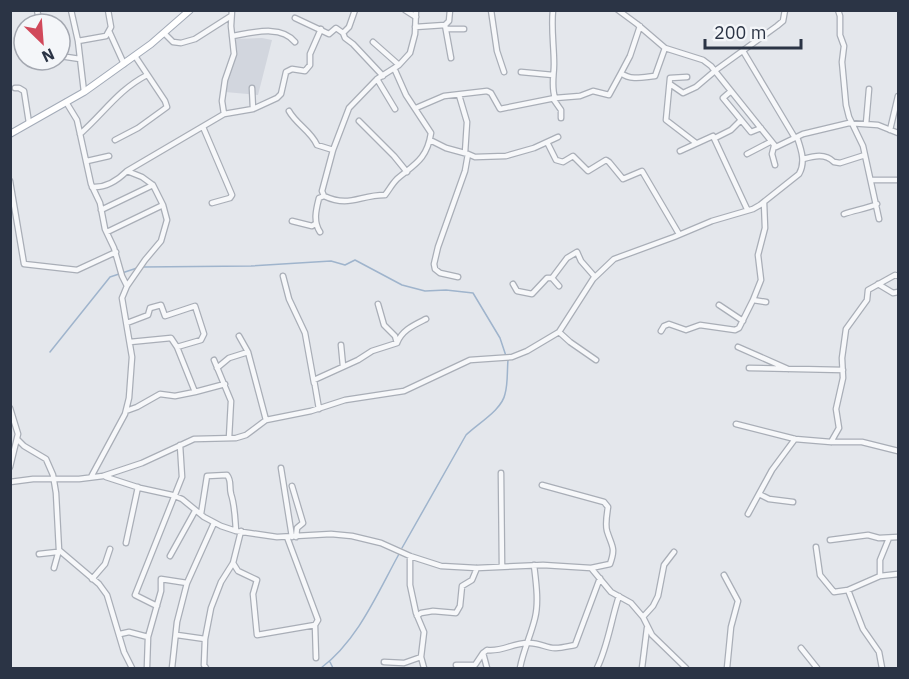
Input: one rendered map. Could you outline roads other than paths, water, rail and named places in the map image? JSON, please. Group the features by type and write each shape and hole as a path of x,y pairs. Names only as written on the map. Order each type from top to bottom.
{"main road":[{"path":"10,134 84,92 135,56 190,10"}],"street":[{"path":"70,10 78,41 84,92"},
{"path":"78,41 105,37 111,27 108,10"},
{"path":"344,33 349,27 355,10"},
{"path":"324,196 322,191 333,150 349,108 377,79 399,65 410,53 415,34 416,14 405,10"},
{"path":"450,10 446,27 451,58"},
{"path":"491,10 497,51 504,72"},
{"path":"553,10 550,33 554,100 561,110 561,118"},
{"path":"618,10 665,48 704,60 716,70 772,144 778,147 808,132 852,123 866,124 898,133"},
{"path":"621,73 633,78 655,76 670,81 684,93 696,87 783,21 785,10"},
{"path":"838,10 840,35 844,46 842,62 846,105 865,155 879,219"},
{"path":"164,33 173,42 188,42 231,13"},
{"path":"224,114 222,101 225,80 234,54 231,13"},
{"path":"295,18 329,34 336,28 344,33 346,40 353,44 383,76"},
{"path":"416,108 444,96 490,91 500,109 555,98 580,96 593,91 609,95 630,56 640,26"},
{"path":"415,27 464,29"},
{"path":"92,187 100,187 113,182 127,171 224,114 253,109 277,99 281,94 286,72 292,69 305,71 310,65 310,54 321,29"},
{"path":"109,31 124,64"},
{"path":"232,36 273,32 292,38 295,42"},
{"path":"373,42 399,65"},
{"path":"655,76 665,48"},
{"path":"10,482 33,478 103,476 142,464 194,439 236,438 246,435 266,420 319,409 345,400 404,390 470,360 507,357 527,351 560,332 595,277 614,259 712,220 753,209 802,170 803,159 796,137 743,51"},
{"path":"115,140 138,128 167,107 165,100 135,56"},
{"path":"72,57 80,58"},
{"path":"320,232 315,224 319,198 324,196 342,202 353,202 373,195 385,195 393,183 420,161 430,140 431,133 406,95 394,68"},
{"path":"521,72 553,75"},
{"path":"80,134 131,83 147,75"},
{"path":"670,81 687,77"},
{"path":"377,79 395,109"},
{"path":"670,81 666,120 696,143"},
{"path":"15,88 24,91 29,123"},
{"path":"252,88 253,109"},
{"path":"866,124 869,89"},
{"path":"730,90 723,98 740,121 751,132 761,128"},
{"path":"458,277 440,273 435,269 434,264 465,171 467,122 459,95"},
{"path":"890,130 898,96"},
{"path":"66,102 75,115 92,187 127,286"},
{"path":"289,111 293,119 317,145 333,150"},
{"path":"359,121 407,172"},
{"path":"715,138 731,130 740,121"},
{"path":"203,127 232,195 230,198 212,203"},
{"path":"680,151 711,135 715,138 747,209"},
{"path":"430,140 474,157 506,156 558,137"},
{"path":"547,142 556,160 563,162 573,156 588,171 606,160 623,179 642,171 679,234"},
{"path":"747,154 772,144"},
{"path":"772,144 775,165"},
{"path":"803,159 823,155 834,162 840,162 865,155"},
{"path":"87,161 109,156"},
{"path":"91,477 126,411 132,357 122,301 127,286 163,237 167,219 153,185 142,177 127,171"},
{"path":"871,180 898,180"},
{"path":"10,182 24,264 77,270 116,252"},
{"path":"101,210 153,185"},
{"path":"661,331 663,326 669,324 686,330 700,325 735,330 739,328 761,280 758,255 765,228 764,202"},
{"path":"844,214 868,209 877,204"},
{"path":"107,232 163,205"},
{"path":"292,221 312,226 315,224"},
{"path":"513,284 517,291 532,294 547,278 552,278 567,258 577,252 581,261 595,277"},
{"path":"831,442 839,428 836,408 843,370 842,358 846,329 867,300 868,290 895,275 898,276"},
{"path":"283,276 289,299 305,333 319,409"},
{"path":"552,278 559,286"},
{"path":"878,285 882,289 898,292"},
{"path":"753,300 766,302"},
{"path":"378,304 384,325 397,343"},
{"path":"127,323 148,315 150,308 161,305 165,316 195,306 205,336 201,340 177,347"},
{"path":"719,305 743,321"},
{"path":"319,409 314,380 372,351 397,343 400,336 410,327 426,319"},
{"path":"560,332 596,360"},
{"path":"239,336 248,352 266,420"},
{"path":"130,342 171,338 177,347 195,392"},
{"path":"341,345 343,366"},
{"path":"738,347 791,370"},
{"path":"217,368 229,358 248,352"},
{"path":"214,360 231,401 229,438"},
{"path":"749,368 843,370"},
{"path":"126,411 160,394 175,396 225,384"},
{"path":"10,408 18,429 10,467"},
{"path":"736,424 795,439 862,442 898,451"},
{"path":"17,438 24,446 46,459 54,479 58,551 54,568"},
{"path":"748,514 772,470 795,439"},
{"path":"157,606 135,595 182,477 180,445"},
{"path":"281,468 292,537 318,620 315,625 316,658"},
{"path":"501,473 502,567"},
{"path":"170,556 198,513 206,492 207,476 227,475 230,478 231,494 235,500 239,531 233,563 220,582 211,608 205,639 204,665 206,669"},
{"path":"103,476 182,499 214,523 239,531 292,537 331,534 352,536 387,545 410,556 441,566 477,568 534,565 591,568 610,564 614,555 614,546 606,530 608,507 604,502 542,485"},
{"path":"292,486 303,523 292,537"},
{"path":"126,543 138,487"},
{"path":"759,494 793,502"},
{"path":"172,669 177,622 187,583 214,523"},
{"path":"830,540 868,535 879,538 898,537"},
{"path":"880,576 880,560 889,537"},
{"path":"816,547 818,568 823,581 834,592 848,590 880,576 898,574"},
{"path":"92,579 105,564 110,549"},
{"path":"39,554 58,551 92,579 107,595 132,669"},
{"path":"643,618 658,596 661,572 674,552"},
{"path":"410,556 410,585 417,616 424,632 421,657 424,669"},
{"path":"233,563 238,571 257,580 253,594 257,635 315,625"},
{"path":"520,669 535,617 534,565"},
{"path":"417,616 433,611 456,613 460,606 462,586 472,580 477,568"},
{"path":"591,568 611,592 631,603 643,618 652,635 686,669"},
{"path":"724,575 738,601 731,627 727,669"},
{"path":"456,665 475,665 487,650 497,652 511,645 540,643 554,649 575,645 600,578"},
{"path":"147,667 148,638 161,591 160,579 187,583"},
{"path":"848,590 863,628 879,652 882,669"},
{"path":"597,669 605,649 610,622 619,596"},
{"path":"642,669 647,628"},
{"path":"120,634 129,632 148,638"},
{"path":"177,635 205,639"},
{"path":"801,648 817,669"},
{"path":"483,653 488,669"},
{"path":"384,662 404,663 421,657"}],"waterway":[{"path":"142,267 251,266 331,261 345,265 355,260 402,285 425,291 446,290 473,293 500,338 506,356"},
{"path":"50,352 110,277 137,268"},
{"path":"402,548 466,435 494,411 503,400 507,386 508,360"},
{"path":"321,668 346,644 356,630 399,554"},
{"path":"330,662 333,668"}]}
